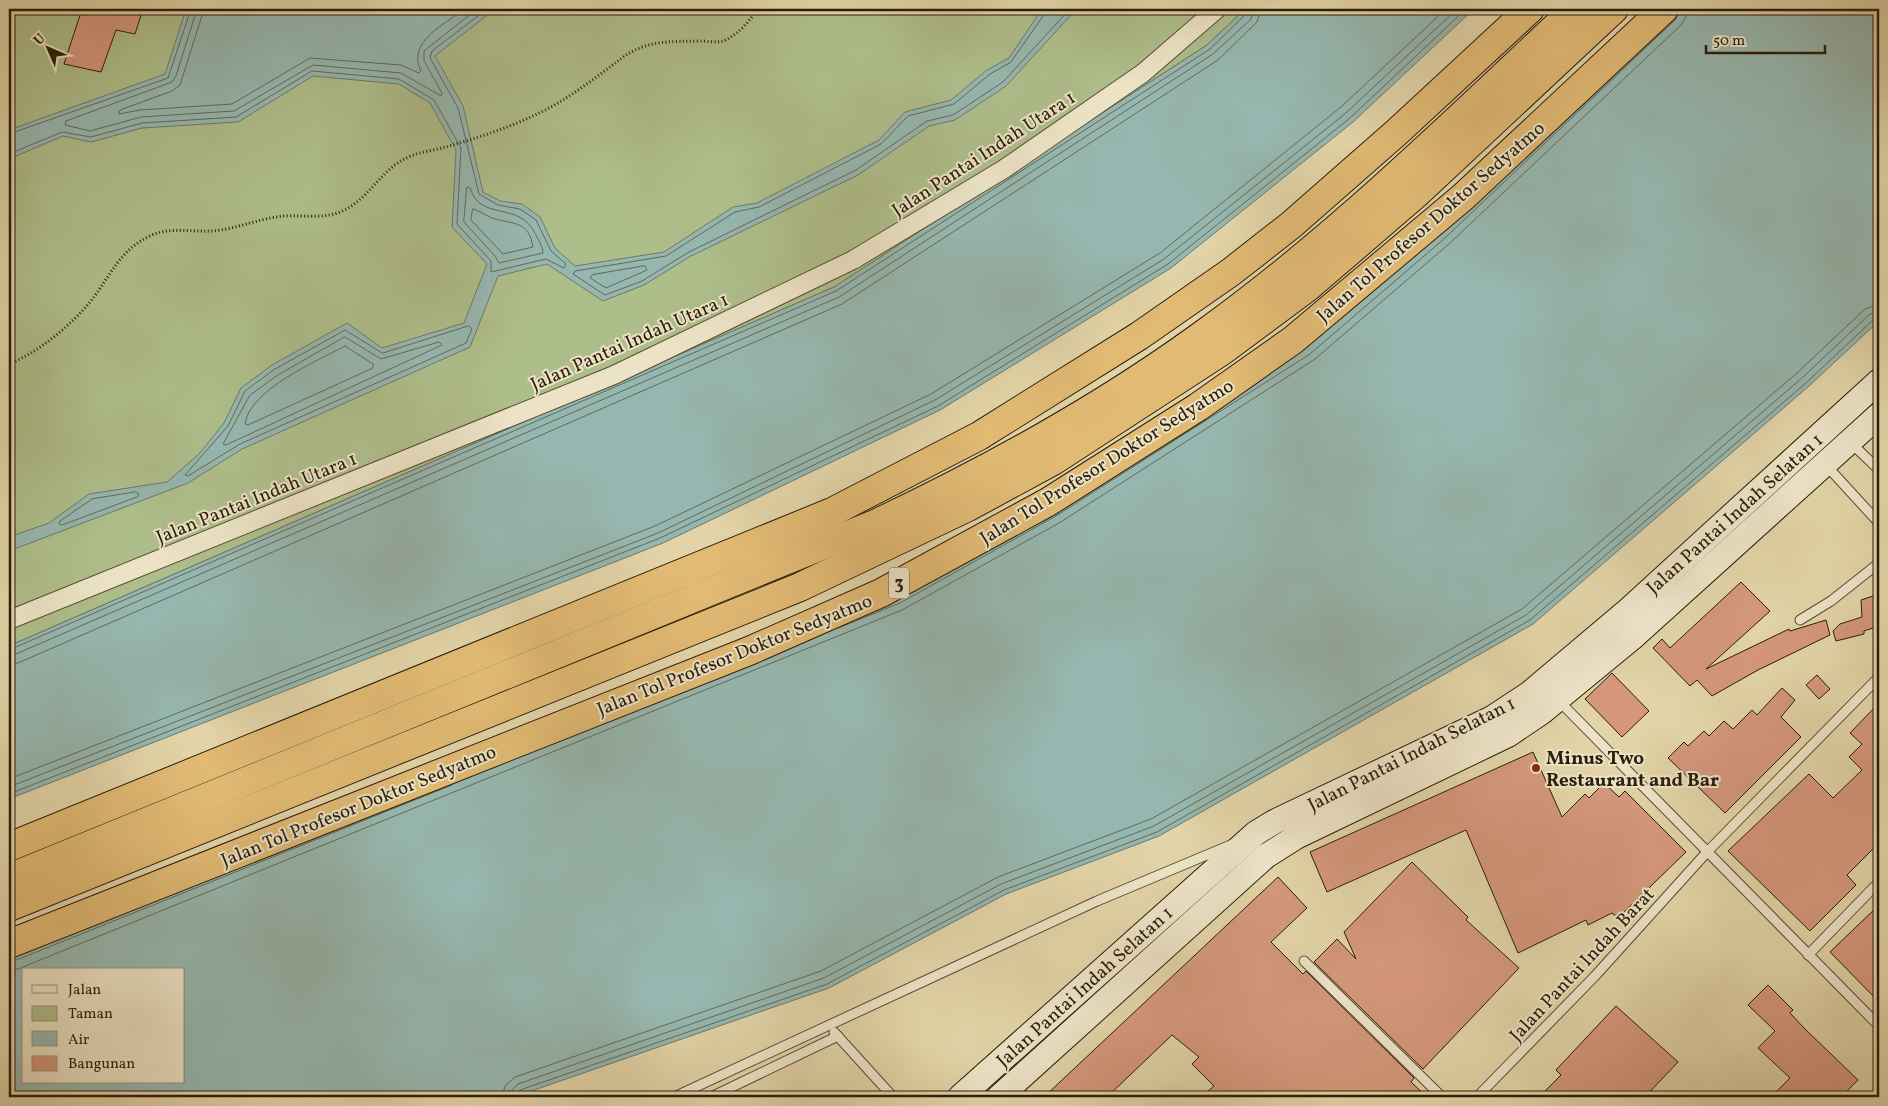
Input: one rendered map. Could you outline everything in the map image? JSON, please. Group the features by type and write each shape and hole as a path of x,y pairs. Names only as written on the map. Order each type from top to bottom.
{"highway":[{"path":"9,847 832,512 979,436 1139,336 1231,272 1284,231 1397,132 1530,9"},
{"path":"9,878 875,524 950,489 1026,447 1108,398 1198,338 1275,279 1408,165 1575,9"},
{"name":"Jalan Tol Profesor Doktor Sedyatmo","path":"9,907 800,588 968,507 1052,461 1222,352 1308,287 1415,195 1614,9"},
{"name":"Jalan Tol Profesor Doktor Sedyatmo","path":"9,944 748,651 881,593 1032,511 1198,407 1293,340 1463,197 1664,9"}],"street":[{"name":"Jalan Pantai Indah Utara 1","path":"9,620 614,375 853,260 1004,169 1135,78 1217,9"},
{"name":"Jalan Pantai Indah Selatan 1","path":"999,1097 1266,856 1296,837 1508,735 1626,612 1879,381"},
{"name":"Jalan Pantai Indah Selatan 1","path":"960,1097 1240,846 1274,822 1550,690 1632,638 1879,415"}],"lane":[{"path":"1850,441 1875,466 1879,466"},
{"path":"1825,464 1879,523"},
{"path":"1800,620 1831,601 1879,564"},
{"name":"Jalan Pantai Indah Barat","path":"1477,1097 1595,976 1708,852 1879,677"},
{"path":"1550,690 1879,1026"},
{"path":"674,1097 1097,901 1227,845 1240,846"},
{"path":"1808,955 1879,882"},
{"path":"1304,961 1442,1097"},
{"path":"829,1026 893,1097"},
{"path":"711,1097 838,1036"}],"path":[{"path":"9,364 24,358 68,323 90,301 123,255 136,243 155,234 176,229 212,231 248,225 283,216 312,217 340,212 362,200 370,187 389,169 410,156 450,146 535,115 572,94 637,47 665,42 722,41 750,20 757,9"}],"green space":[{"path":"9,9 1245,9 1207,45 834,287 9,646"}],"water":[{"path":"186,9 495,9 435,56 463,106 483,192 500,201 522,204 540,217 555,248 575,266 664,252 733,207 757,203 879,140 905,112 951,100 987,70 1009,58 1042,9 1093,9 1072,14 1006,86 955,120 929,126 858,175 691,256 644,285 603,301 547,264 498,276 470,347 242,449 188,483 9,551 9,537 49,523 89,494 167,482 199,454 224,423 241,388 272,365 347,323 382,348 464,323 487,264 452,227 456,150 430,103 399,84 313,76 238,122 142,128 91,142 63,136 9,159 9,130 165,74"},
{"path":"1245,9 1474,9 1353,122 1171,268 940,410 663,543 9,799 9,646 834,287 1207,45"},
{"path":"1670,9 1879,9 1879,321 1809,386 1533,624 1159,836 1006,894 829,988 514,1097 9,1097 9,952 895,593 1303,345"}],"building":[{"path":"82,9 143,9 135,34 116,30 101,72 64,64"},
{"path":"1741,582 1770,611 1706,669 1789,629 1790,631 1826,620 1830,635 1758,670 1712,696 1697,680 1690,686 1653,648 1662,639 1670,648"},
{"path":"1879,594 1879,626 1864,631 1864,634 1836,641 1833,631 1840,624 1862,617 1861,600"},
{"path":"1612,673 1649,711 1622,737 1585,699"},
{"path":"1817,675 1830,689 1819,699 1806,685"},
{"path":"1782,688 1795,700 1781,717 1801,737 1725,813 1668,758 1684,742 1688,746 1704,731 1709,736 1724,721 1733,729 1752,710 1757,715"},
{"path":"1879,703 1879,843 1847,875 1856,885 1810,931 1728,851 1809,774 1833,798 1862,770 1849,757 1862,744 1850,733"},
{"path":"1533,752 1562,817 1585,794 1589,798 1604,783 1619,797 1625,791 1686,852 1618,918 1612,913 1588,925 1586,920 1518,953 1466,830 1327,892 1310,852"},
{"path":"1412,862 1468,917 1466,920 1519,968 1423,1069 1314,962 1337,939 1356,959 1344,932"},
{"path":"1278,877 1307,908 1271,942 1303,974 1306,971 1414,1078 1411,1082 1427,1097 1201,1097 1214,1086 1192,1064 1199,1057 1172,1035 1107,1097 1044,1097"},
{"path":"1879,905 1879,1002 1830,952"},
{"path":"1768,985 1793,1010 1790,1013 1805,1029 1858,1080 1841,1097 1771,1097 1790,1078 1758,1048 1775,1031 1748,1005"},
{"path":"1616,1006 1678,1062 1645,1097 1539,1097 1561,1075 1556,1070"}],"place":[{"name":"Minus Two Restaurant and Bar","path":"1536,768"}]}
